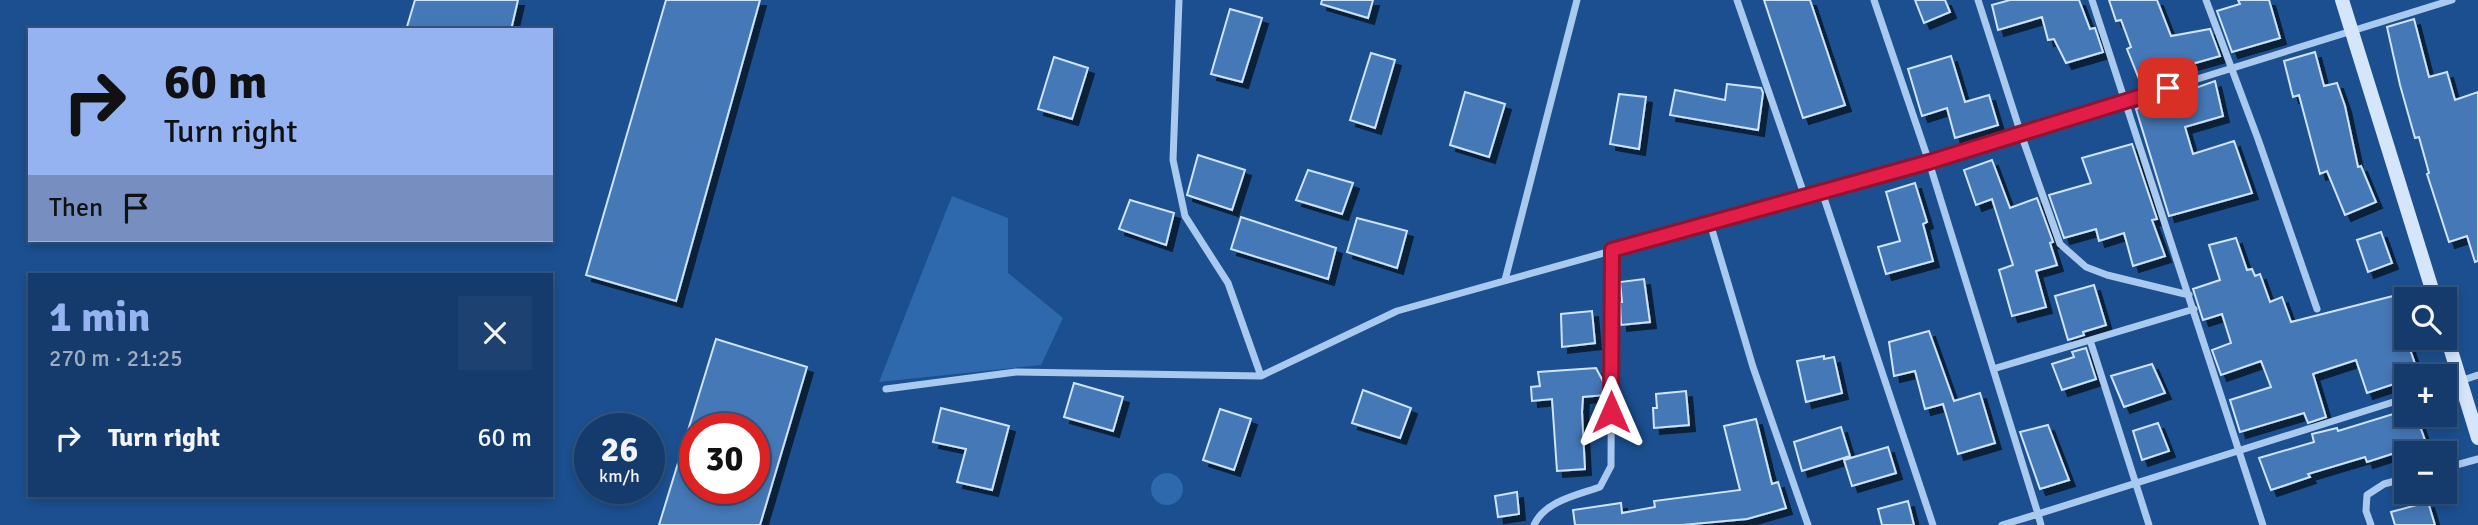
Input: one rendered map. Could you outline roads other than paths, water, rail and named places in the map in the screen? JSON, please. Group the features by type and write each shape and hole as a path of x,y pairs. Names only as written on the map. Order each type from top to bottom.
{"street":[{"path":"1179,0 1173,160 1185,216 1228,284 1261,376"},
{"path":"1505,280 1577,0"},
{"path":"1737,0 1805,197"},
{"path":"1874,0 1929,162 2041,525"},
{"path":"1978,0 2060,244 2086,267 2107,275 2189,295"},
{"path":"2092,0 2263,525"},
{"path":"2206,0 2233,68 2317,309"},
{"path":"2342,0 2431,287"},
{"path":"886,389 1016,372 1261,376 1397,311 1929,162 2452,0"},
{"path":"1822,192 1933,525"},
{"path":"1710,223 1753,367 1808,525"},
{"path":"1534,525 1537,518 1556,503 1600,487 1611,466 1612,250"},
{"path":"1993,369 2194,309"},
{"path":"2090,340 2149,525"},
{"path":"2451,350 2478,438"},
{"path":"2457,382 2478,375"},
{"path":"2002,525 2394,402"},
{"path":"2457,465 2478,459"},
{"path":"2371,525 2366,512 2368,495 2384,484 2394,481"}]}
